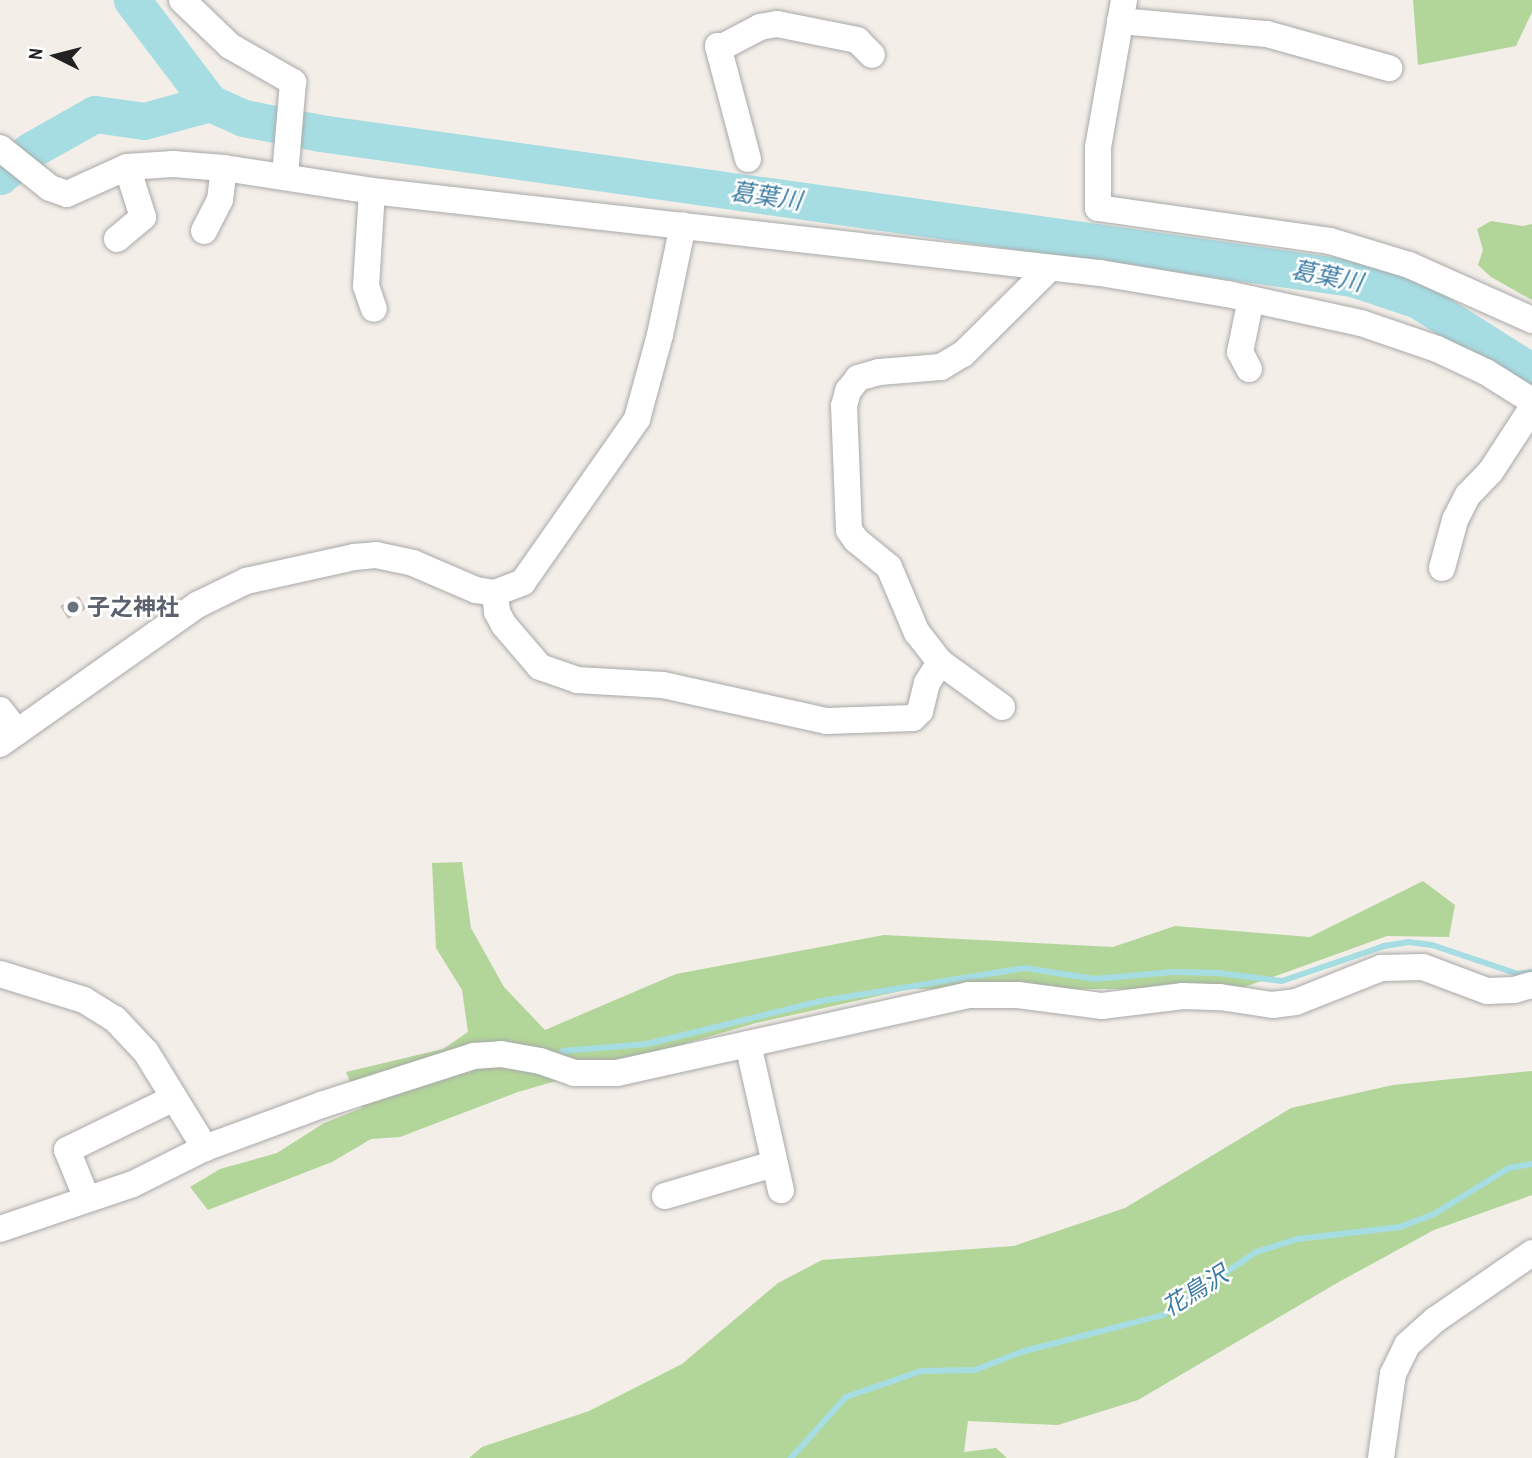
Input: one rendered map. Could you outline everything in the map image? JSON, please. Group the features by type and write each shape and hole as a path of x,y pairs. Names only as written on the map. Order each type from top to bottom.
{"street":[{"path":"181,0 230,46 293,82 285,171"},
{"path":"1390,68 1267,34 1122,10 1098,147 1098,208 1330,241 1409,265 1532,320"},
{"path":"748,159 718,46 724,46 760,27 777,24 857,40 872,55"},
{"path":"0,148 50,188 67,194 127,167 173,164 285,171 372,191 1049,268 1251,299 1362,323 1437,349 1486,372 1532,401"},
{"path":"117,239 143,217 127,167"},
{"path":"204,231 220,200 224,169"},
{"path":"372,191 366,286 374,309"},
{"path":"0,710 8,738 197,605 246,581 354,557 376,555 413,563 476,590 495,593 523,582 637,419 660,335 683,225"},
{"path":"1002,707 940,662 917,633 889,567 856,540 849,530 844,406 848,391 858,378 878,372 941,367 963,354 1049,268"},
{"path":"1249,369 1240,352 1251,299"},
{"path":"1442,568 1455,520 1468,495 1491,471 1532,408"},
{"path":"495,593 497,612 540,667 577,680 663,685 827,721 913,718 920,711 927,682 940,662"},
{"path":"0,1229 133,1184 205,1148 321,1105 474,1056 501,1054 540,1061 574,1073 617,1073 968,995 1018,995 1102,1006 1183,996 1220,996 1272,1006 1296,1002 1381,968 1423,967 1487,991 1514,990 1532,985"},
{"path":"0,974 84,1000 115,1019 146,1052 205,1148"},
{"path":"748,1044 781,1190"},
{"path":"87,1199 67,1150 174,1098"},
{"path":"665,1196 774,1164"},
{"path":"1381,1458 1393,1374 1407,1345 1435,1320 1532,1253"}],"green space":[{"path":"1413,0 1532,0 1532,12 1516,46 1418,65"},
{"path":"1491,221 1523,226 1532,224 1532,300 1491,277 1478,265 1483,250 1477,229"},
{"path":"462,862 471,928 504,987 545,1030 676,974 884,935 1113,947 1175,926 1310,937 1423,881 1455,905 1449,937 1387,936 1239,989 910,989 756,1023 518,1092 400,1137 371,1139 332,1162 208,1210 190,1187 220,1169 277,1153 324,1123 362,1108 346,1072 443,1049 468,1032 462,990 436,948 432,863"},
{"path":"1532,1071 1532,1195 1434,1230 1337,1283 1138,1400 1058,1425 968,1421 964,1452 996,1448 1007,1458 469,1458 482,1447 589,1411 682,1364 778,1283 822,1260 1014,1246 1125,1208 1291,1108 1393,1085"}],"building":[{"name":"子之神社","path":"79,596 86,609 68,619 60,606"}],"waterway":[{"path":"132,0 210,103"},
{"name":"葛葉川","path":"0,176 31,150 95,114 144,121 210,103 244,118 320,133 1352,278 1418,300 1532,372"},
{"path":"563,1051 647,1044 821,1001 1025,968 1095,979 1172,972 1218,973 1282,981 1384,946 1408,942 1432,945 1518,974 1532,972"},
{"name":"花鳥沢","path":"791,1458 846,1397 921,1371 975,1370 1021,1352 1163,1315 1256,1252 1298,1239 1400,1227 1434,1214 1509,1168 1532,1164"}],"place":[{"name":"子之神社","path":"73,607"}]}
